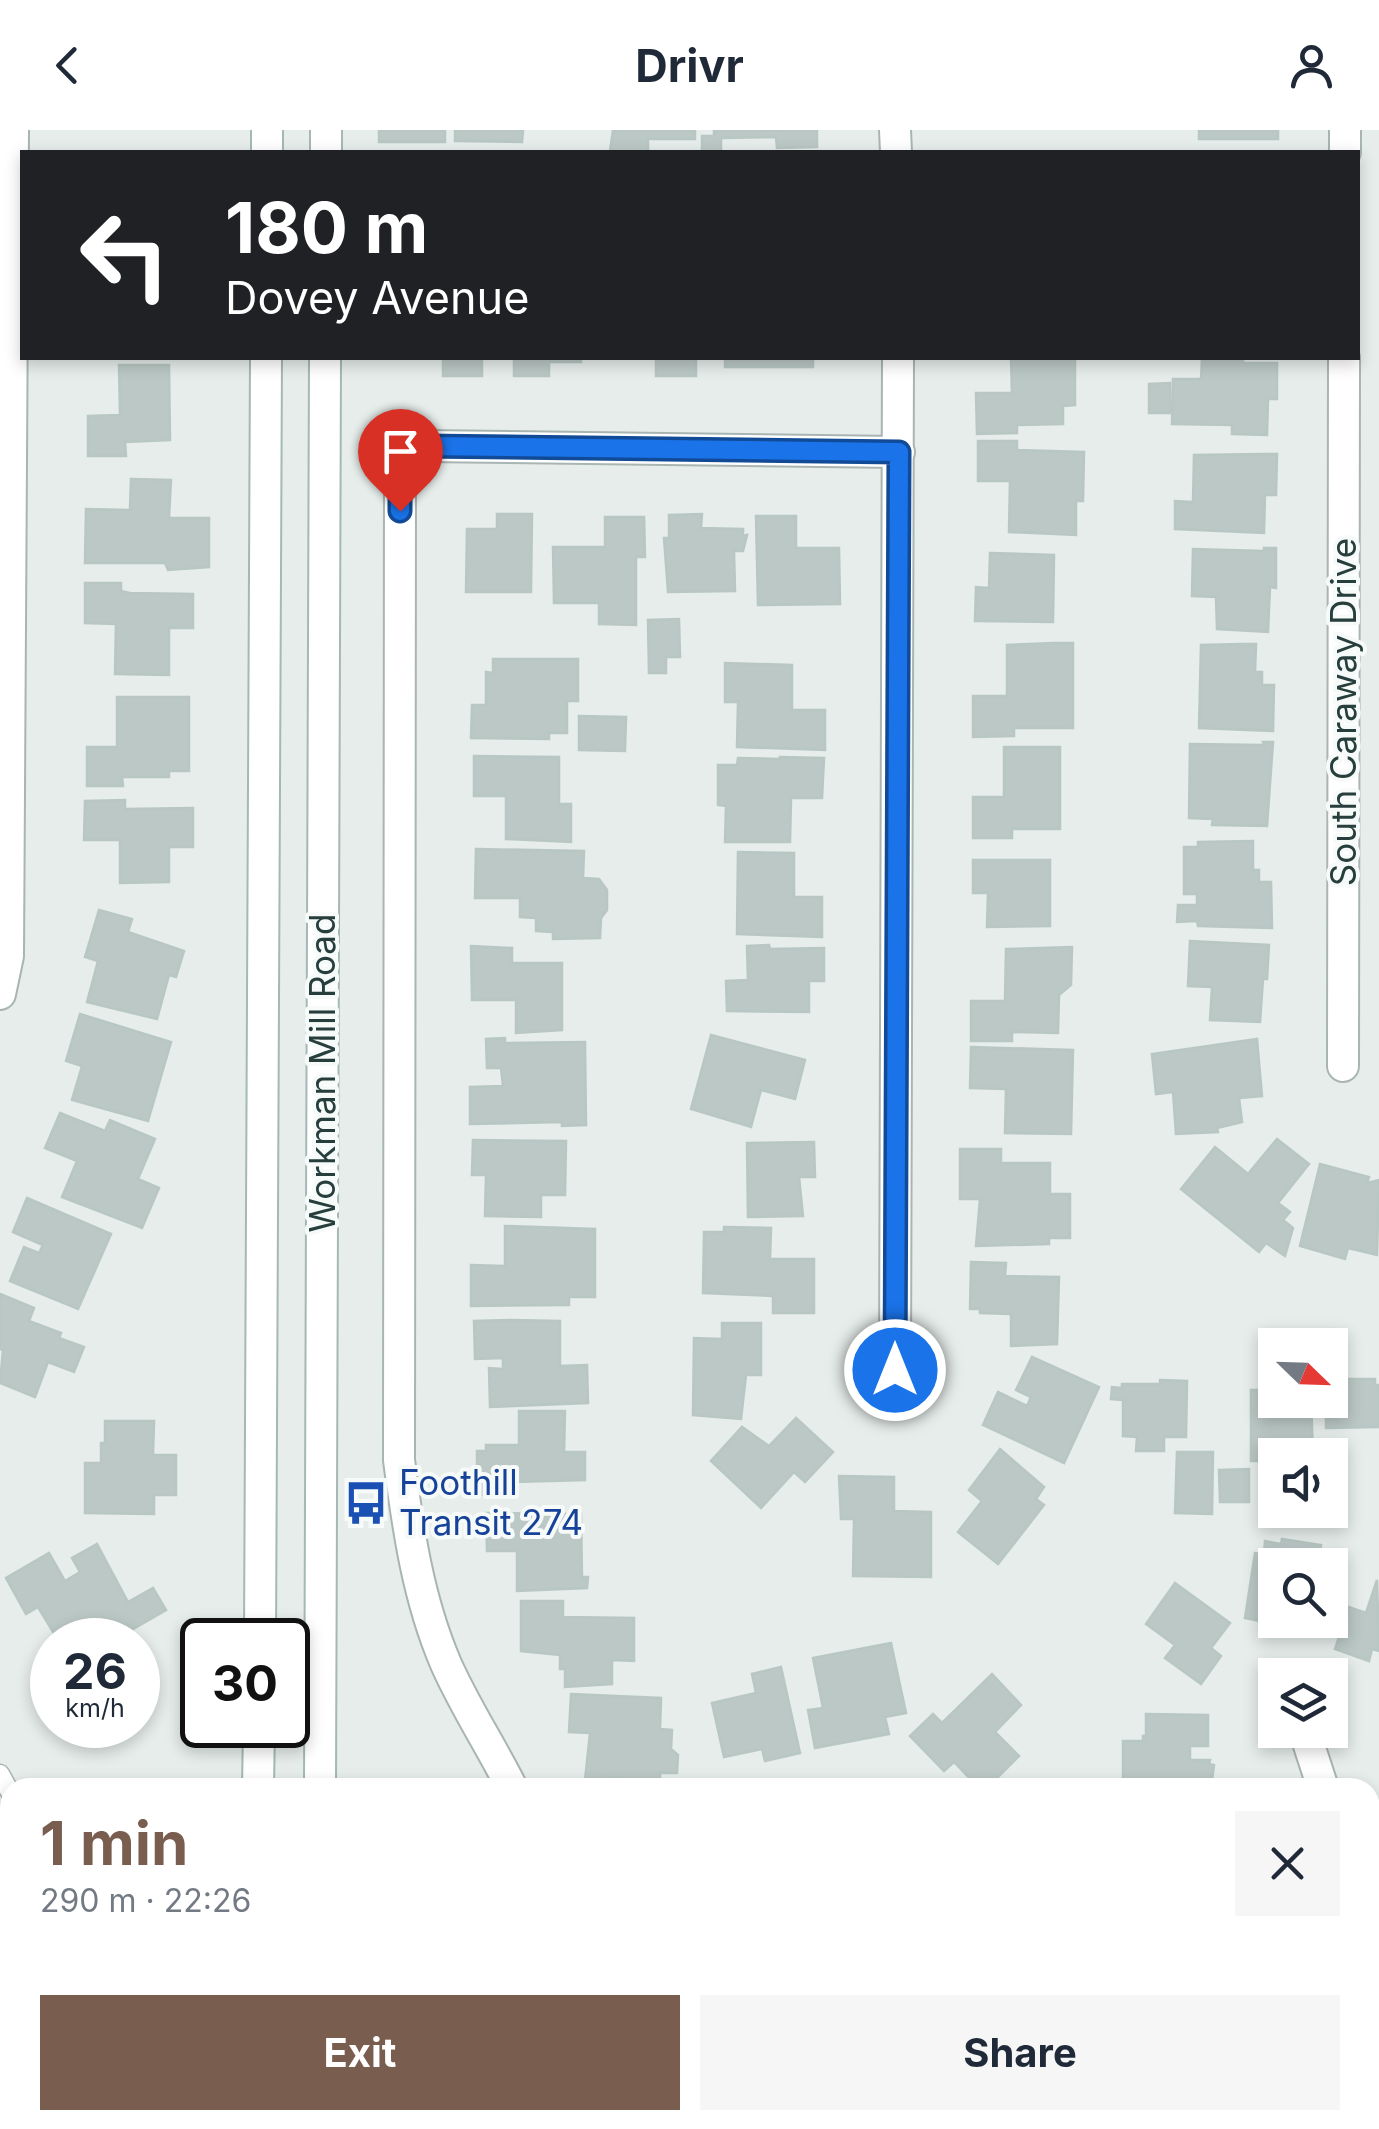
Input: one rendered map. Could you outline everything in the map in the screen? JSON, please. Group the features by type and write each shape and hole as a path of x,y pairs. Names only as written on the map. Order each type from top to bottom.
{"street":[{"path":"0,994 8,956 13,130"},
{"name":"Workman Mill Road","path":"260,1618 266,360"},
{"name":"Workman Mill Road","path":"320,1778 324,360"},
{"path":"895,1370 898,360"},
{"name":"South Caraway Drive","path":"1343,1066 1344,360"},
{"path":"506,1778 445,1660 412,1557 399,1460 400,471 404,452 422,446 899,452"},
{"path":"258,1778 259,1748"},
{"path":"1310,1748 1320,1778"}],"building":[{"path":"379,130 445,130 445,142 379,142"},
{"path":"455,130 523,130 522,142 455,141"},
{"path":"613,130 695,130 695,139 648,139 648,150 610,150"},
{"path":"714,130 817,130 817,147 777,148 776,137 721,138 721,150 702,150 702,136 714,136"},
{"path":"1199,130 1278,130 1278,139 1199,139"},
{"path":"443,360 482,360 482,376 443,376"},
{"path":"514,360 581,360 549,362 549,376 514,376"},
{"path":"656,360 696,360 696,376 656,376"},
{"path":"725,360 813,360 813,367 725,367"},
{"path":"1011,360 1075,360 1075,405 1063,406 1063,424 1017,425 1017,433 977,434 976,393 1012,393"},
{"path":"1202,360 1277,363 1277,399 1268,399 1267,435 1232,434 1232,425 1172,424 1173,379 1201,379"},
{"path":"119,365 169,365 170,440 125,442 126,456 88,456 88,416 120,415"},
{"path":"1170,383 1171,413 1149,413 1149,384"},
{"path":"978,441 1017,441 1017,450 1084,452 1083,501 1076,501 1076,535 1009,532 1010,481 978,481"},
{"path":"1277,454 1276,495 1265,495 1264,533 1175,529 1175,501 1193,502 1194,455"},
{"path":"131,479 171,480 169,518 209,518 209,567 168,570 165,563 85,563 86,509 130,510"},
{"path":"497,514 532,514 531,592 466,592 467,529 497,529"},
{"path":"702,514 701,528 743,529 743,536 747,535 743,551 734,551 735,591 668,592 664,538 669,538 669,515"},
{"path":"756,516 796,516 796,548 839,548 840,604 758,605"},
{"path":"605,517 644,517 645,557 636,557 636,625 599,624 599,603 554,603 553,547 605,547"},
{"path":"1276,548 1276,588 1270,587 1268,632 1217,629 1216,597 1192,596 1193,549"},
{"path":"990,553 1054,555 1053,622 975,621 976,587 989,588"},
{"path":"85,583 121,583 121,591 130,593 193,594 193,628 169,628 169,675 115,674 116,624 85,623"},
{"path":"679,619 680,657 666,657 666,673 649,673 648,620"},
{"path":"1073,643 1073,728 1014,728 1014,736 973,737 973,696 1007,696 1007,645"},
{"path":"1256,644 1255,672 1262,672 1262,685 1274,685 1273,731 1199,728 1201,645"},
{"path":"493,659 578,659 578,701 567,701 567,733 549,733 549,739 471,738 472,705 486,705 486,672 493,673"},
{"path":"725,663 792,665 792,710 825,710 825,750 737,747 738,702 725,702"},
{"path":"117,697 189,697 189,771 169,771 169,777 122,777 123,786 87,786 87,747 117,747"},
{"path":"579,716 626,717 625,751 579,750"},
{"path":"1263,742 1273,742 1267,826 1212,825 1213,819 1189,818 1190,744 1264,745"},
{"path":"1004,747 1060,747 1060,829 1012,829 1012,838 973,838 973,797 1004,797"},
{"path":"474,756 559,757 559,804 571,804 571,842 506,839 506,796 474,796"},
{"path":"738,758 824,758 822,798 791,798 790,842 725,842 726,806 718,805 718,765 737,765"},
{"path":"125,800 125,809 193,808 193,847 169,847 169,882 120,883 120,840 84,840 85,801"},
{"path":"1253,841 1253,870 1259,870 1259,882 1271,882 1272,928 1177,922 1178,905 1197,905 1197,894 1184,894 1184,847 1198,847 1198,842"},
{"path":"476,849 584,851 583,878 599,879 607,890 600,938 553,939 553,932 536,931 536,918 520,917 520,898 475,898"},
{"path":"738,852 794,853 794,897 822,897 822,937 737,934"},
{"path":"973,860 1050,860 1050,926 987,927 988,893 973,893"},
{"path":"99,910 132,919 128,932 184,951 176,977 169,975 157,1019 87,1002 98,961 85,957"},
{"path":"1190,941 1269,945 1260,1022 1210,1020 1212,987 1188,986"},
{"path":"769,945 770,949 824,948 824,981 809,981 809,1012 727,1011 726,981 748,980 747,946"},
{"path":"471,946 512,948 512,963 562,963 562,1030 516,1033 516,1000 472,1000"},
{"path":"1072,947 1071,985 1059,995 1058,1033 1012,1032 1012,1041 971,1041 971,1001 1005,1001 1006,949"},
{"path":"80,1014 171,1042 148,1121 72,1100 82,1066 66,1061"},
{"path":"711,1035 805,1060 795,1099 761,1090 751,1127 691,1109"},
{"path":"505,1038 505,1043 585,1042 586,1125 470,1124 470,1087 503,1086 501,1068 487,1068 486,1039"},
{"path":"1257,1039 1262,1096 1239,1098 1242,1122 1217,1128 1218,1132 1176,1134 1173,1092 1156,1094 1152,1054"},
{"path":"971,1047 1073,1050 1071,1134 1005,1133 1006,1089 970,1088"},
{"path":"60,1113 105,1131 110,1120 155,1139 138,1179 159,1188 142,1228 62,1197 77,1161 45,1148"},
{"path":"1277,1139 1309,1164 1278,1203 1290,1212 1283,1220 1293,1228 1285,1256 1266,1243 1259,1252 1181,1189 1215,1147 1248,1174"},
{"path":"473,1140 566,1141 565,1195 541,1195 541,1217 485,1216 486,1175 472,1175"},
{"path":"814,1142 815,1177 799,1177 803,1216 748,1217 747,1143"},
{"path":"960,1149 1001,1149 1001,1163 1050,1163 1050,1194 1070,1194 1070,1238 1049,1238 1049,1244 976,1246 980,1199 960,1199"},
{"path":"1320,1164 1369,1177 1367,1183 1379,1180 1377,1255 1348,1248 1345,1259 1300,1246"},
{"path":"27,1198 111,1234 78,1309 10,1281 24,1247 39,1253 43,1245 13,1232"},
{"path":"505,1226 595,1229 595,1297 569,1297 569,1305 471,1306 471,1265 505,1266"},
{"path":"724,1227 771,1228 770,1259 814,1259 814,1313 773,1313 773,1296 703,1293 704,1232 724,1232"},
{"path":"971,1262 1006,1263 1005,1276 1059,1277 1057,1344 1011,1346 1011,1314 970,1309"},
{"path":"0,1294 34,1308 29,1321 84,1347 74,1372 48,1362 35,1397 0,1383"},
{"path":"474,1321 560,1321 560,1366 587,1365 588,1403 490,1407 489,1368 503,1369 503,1358 475,1359"},
{"path":"722,1323 761,1323 761,1375 746,1375 741,1419 693,1415 694,1338 722,1339"},
{"path":"1032,1357 1099,1387 1064,1463 983,1425 998,1392 1027,1406 1031,1397 1016,1390"},
{"path":"1348,1379 1375,1379 1375,1385 1379,1385 1379,1427 1326,1428 1326,1418 1348,1418"},
{"path":"1160,1380 1187,1381 1186,1437 1164,1437 1164,1451 1136,1451 1137,1437 1123,1436 1123,1400 1111,1399 1112,1387 1160,1384"},
{"path":"1251,1390 1258,1390 1258,1418 1312,1418 1312,1438 1258,1438 1258,1461 1251,1461"},
{"path":"519,1411 565,1411 564,1452 585,1452 585,1480 513,1482 513,1495 477,1495 477,1451 486,1451 486,1445 519,1445"},
{"path":"796,1418 833,1452 805,1482 794,1472 761,1508 711,1461 742,1427 769,1446"},
{"path":"105,1421 154,1421 153,1455 176,1455 176,1495 154,1495 154,1514 85,1513 85,1463 101,1463"},
{"path":"1000,1449 1044,1487 1036,1499 1044,1505 998,1564 958,1532 982,1501 969,1490"},
{"path":"1177,1452 1213,1452 1212,1514 1175,1513"},
{"path":"1249,1469 1249,1502 1220,1502 1219,1470"},
{"path":"839,1476 894,1477 894,1511 931,1512 931,1577 853,1576 854,1519 841,1519"},
{"path":"486,1513 581,1514 582,1577 588,1577 587,1588 517,1591 517,1551 487,1551"},
{"path":"1282,1539 1321,1545 1264,1548 1265,1541 1281,1544"},
{"path":"97,1544 128,1602 153,1588 166,1610 152,1618 45,1618 38,1607 26,1614 6,1578 49,1553 65,1581 80,1572 72,1558"},
{"path":"1255,1553 1258,1553 1258,1621 1245,1618"},
{"path":"1377,1580 1379,1651 1372,1649 1369,1661 1335,1649 1339,1638 1348,1638 1349,1607 1366,1613"},
{"path":"1175,1583 1230,1623 1211,1648 1221,1656 1201,1684 1165,1658 1175,1645 1146,1624"},
{"path":"521,1601 563,1601 563,1617 634,1618 634,1661 612,1660 612,1684 565,1687 560,1655 521,1651"},
{"path":"891,1643 906,1713 885,1717 889,1734 815,1748 808,1710 823,1708 813,1658"},
{"path":"781,1667 800,1753 765,1761 762,1749 724,1757 712,1703 756,1693 752,1674"},
{"path":"992,1674 1021,1705 995,1732 1019,1756 997,1778 969,1778 954,1762 944,1771 910,1736 933,1714 942,1723"},
{"path":"571,1694 661,1698 660,1729 672,1730 671,1749 678,1755 677,1773 660,1773 660,1778 585,1778 590,1733 569,1732"},
{"path":"1146,1714 1208,1715 1208,1746 1190,1746 1190,1760 1210,1760 1209,1764 1214,1765 1212,1778 1123,1778 1123,1741 1143,1741"}],"place":[{"name":"Foothill Transit 274","path":"366,1503"}],"route":[{"path":"400,511 404,452 422,446 899,452 895,1370"}]}
